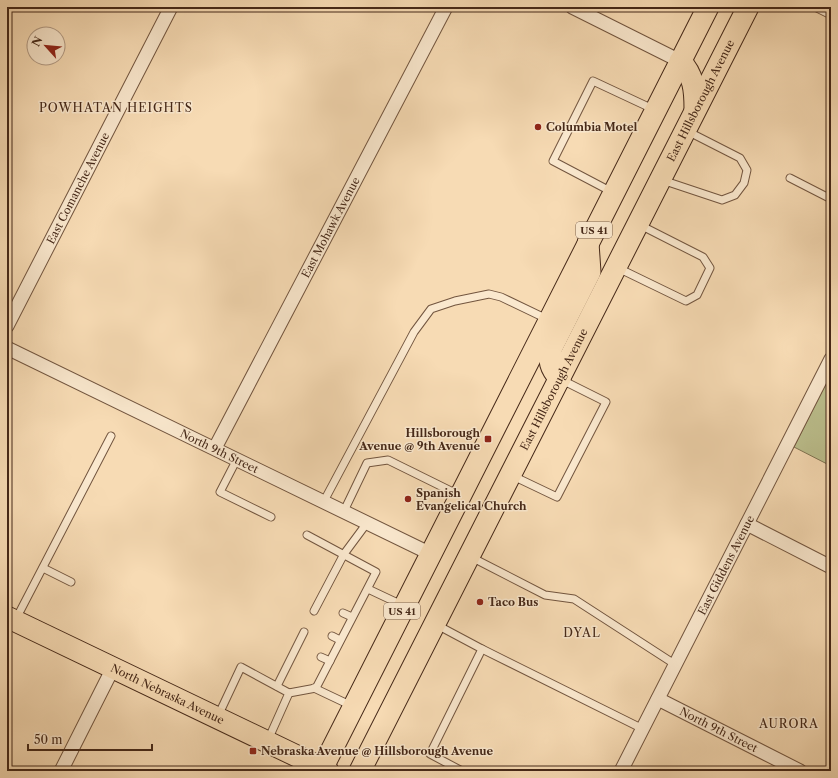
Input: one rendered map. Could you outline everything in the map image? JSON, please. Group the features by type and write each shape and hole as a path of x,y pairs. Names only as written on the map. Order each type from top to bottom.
{"main road":[{"name":"US 41","path":"324,770 404,606 708,7"},
{"name":"East Hillsborough Avenue","path":"360,771 748,7"},
{"path":"680,61 686,67 693,81 695,110"},
{"path":"560,379 551,369 549,358 552,347 590,272 588,243"},
{"name":"North Nebraska Avenue","path":"11,619 324,770"}],"street":[{"name":"East Comanche Avenue","path":"7,326 171,7"},
{"name":"East Mohawk Avenue","path":"215,448 446,7"},
{"path":"572,7 588,11 680,61"},
{"name":"North 9th Street","path":"7,348 431,554"},
{"name":"East Giddens Avenue","path":"621,771 831,359"},
{"path":"747,524 831,568"},
{"path":"61,771 113,668"},
{"name":"North 9th Street","path":"658,699 800,771"}],"lane":[{"path":"815,7 831,15"},
{"path":"613,193 553,161 593,81 655,110"},
{"path":"660,179 722,200 735,195 744,183 747,170 740,158 685,130"},
{"path":"790,178 831,199"},
{"path":"616,267 686,301 696,295 710,268 703,257 637,224"},
{"path":"324,502 414,332 431,309 455,301 489,294 501,297 549,320"},
{"path":"511,475 557,497 606,402 560,379"},
{"path":"11,619 43,568 111,436"},
{"path":"237,459 220,492 271,518"},
{"path":"344,511 368,463 388,460 460,496"},
{"path":"314,611 321,601 344,554 367,523"},
{"path":"307,535 376,572 330,661 314,688"},
{"path":"469,556 545,595 574,599 676,665"},
{"path":"43,568 71,582"},
{"path":"368,588 404,606"},
{"path":"343,613 352,617"},
{"path":"435,624 643,729"},
{"path":"277,686 304,632"},
{"path":"332,636 340,640"},
{"path":"462,771 430,754 482,649"},
{"path":"321,657 330,661"},
{"path":"217,718 241,667 289,693 314,688 354,707"},
{"path":"267,742 289,693"}],"green space":[{"path":"831,373 831,466 794,447"}],"place":[{"name":"Columbia Motel","path":"538,127"},
{"name":"Hillsborough Avenue @ 9th Avenue","path":"488,439"},
{"name":"Spanish Evangelical Church","path":"408,499"},
{"name":"Taco Bus","path":"480,602"},
{"name":"Nebraska Avenue @ Hillsborough Avenue","path":"253,751"}],"district":[{"name":"POWHATAN HEIGHTS","path":"116,108"},
{"name":"DYAL","path":"582,633"},
{"name":"AURORA","path":"789,724"}]}
